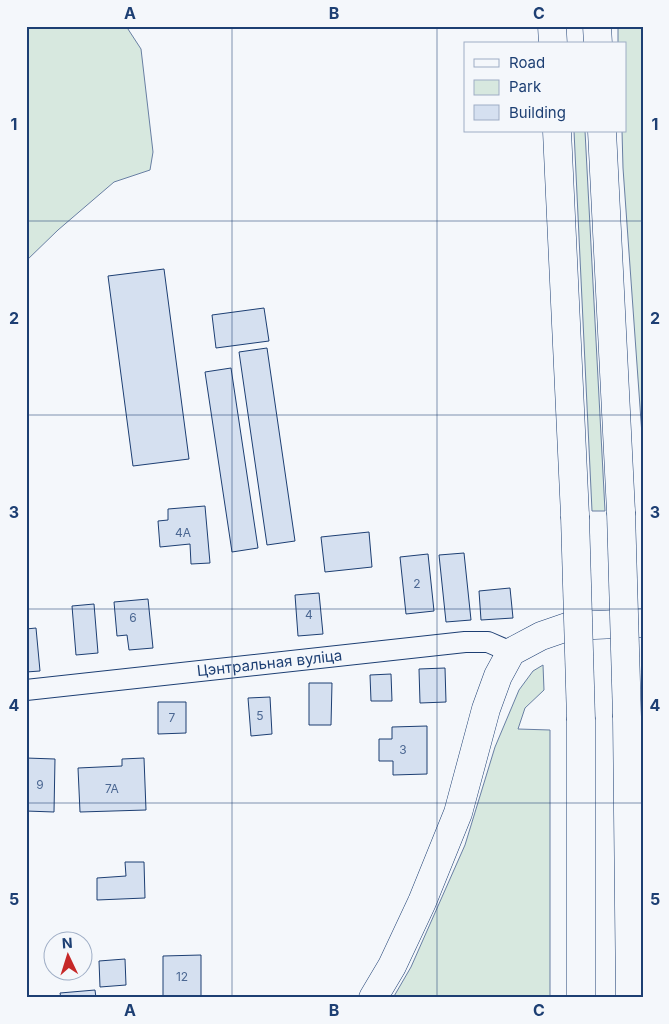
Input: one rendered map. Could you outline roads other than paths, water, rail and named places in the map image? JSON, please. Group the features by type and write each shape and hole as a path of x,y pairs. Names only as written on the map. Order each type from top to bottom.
{"main road":[{"path":"552,26 553,42"},
{"path":"597,26 598,42"},
{"path":"557,132 575,516 581,720 581,998"},
{"path":"602,132 621,512 627,717 630,998"},
{"path":"374,998 392,966 422,902 458,813 486,709 498,676 511,652 541,636 570,626 643,623"}],"street":[{"name":"Цэнтральная вуліца","path":"26,690 465,642 488,642 511,652"}]}
